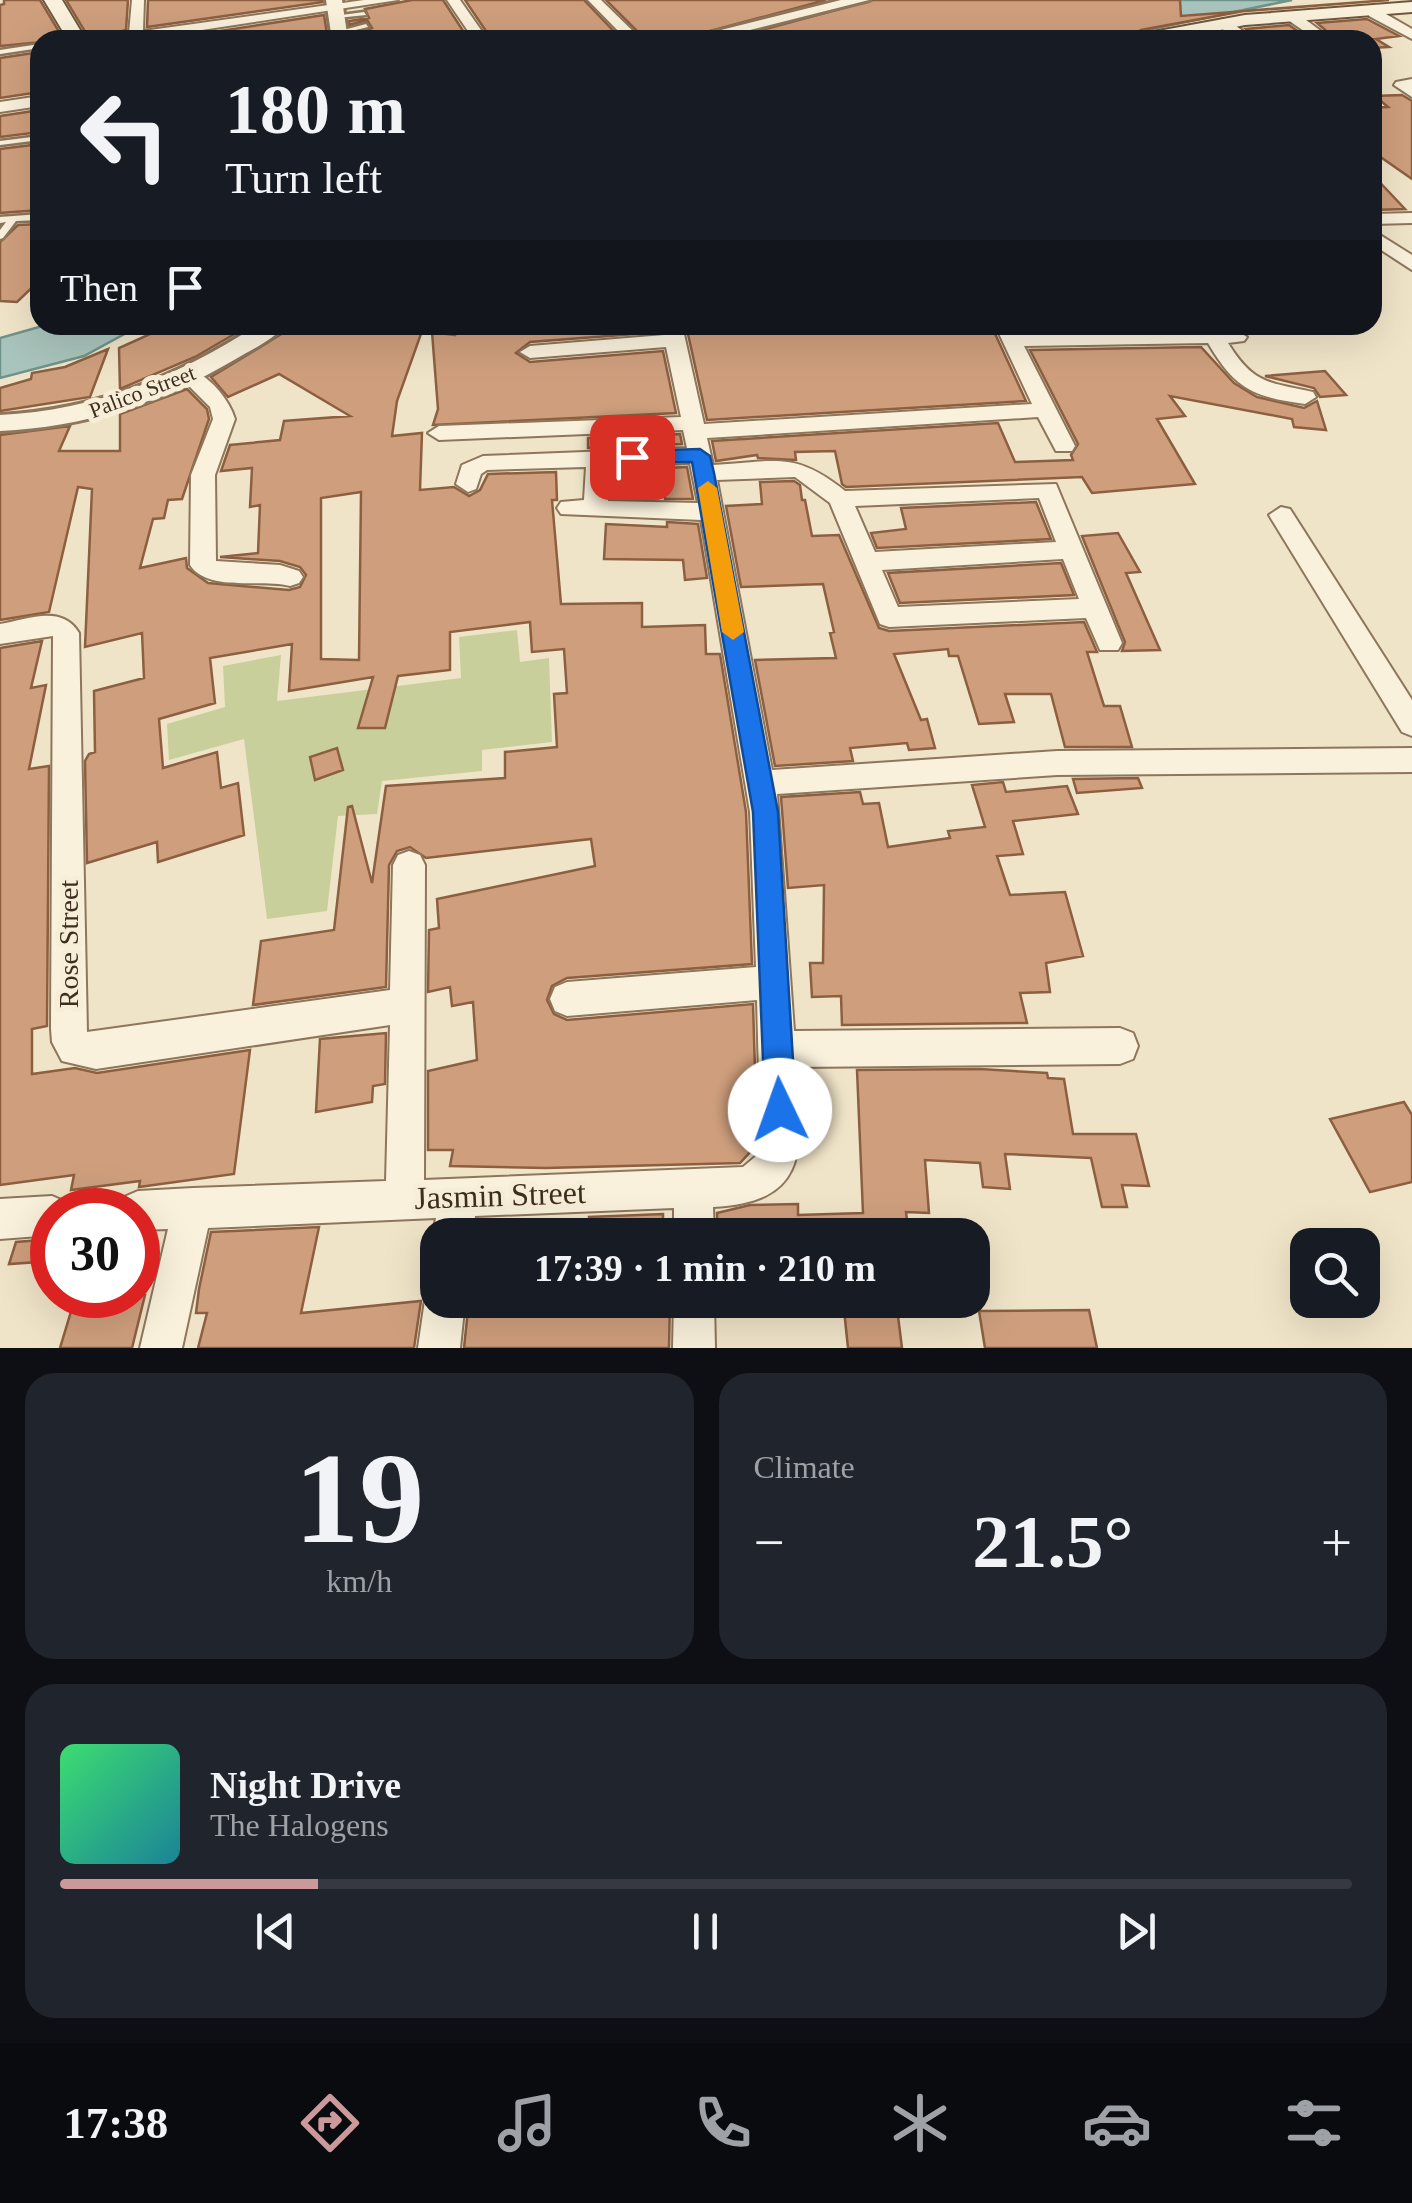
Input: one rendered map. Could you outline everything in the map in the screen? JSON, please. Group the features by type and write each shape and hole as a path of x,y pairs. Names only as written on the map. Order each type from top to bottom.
{"main road":[{"path":"53,0 72,30"},
{"path":"1190,30 1223,23 1412,8"}],"street":[{"path":"136,30 138,0"},
{"path":"199,30 364,16 392,0"},
{"path":"453,0 474,30"},
{"path":"594,0 626,30"},
{"path":"732,30 861,0"},
{"path":"1374,13 1412,35"},
{"path":"1293,17 1312,30"},
{"path":"1223,23 1233,30"},
{"path":"1412,83 1401,84 1412,93"},
{"path":"0,107 30,102"},
{"path":"1382,219 1412,218"},
{"path":"1404,250 1412,264"},
{"name":"Palico Street","path":"0,423 86,414 188,375 256,335"},
{"path":"530,352 652,335"},
{"path":"675,335 712,512 768,831 777,1049 1120,1046"},
{"path":"1008,335 1064,446"},
{"path":"1145,335 1237,337"},
{"path":"1214,336 1248,386 1306,396"},
{"path":"188,375 220,406 224,419 203,476 203,565 214,573 261,569 290,577"},
{"path":"468,484 470,470 483,463 598,458 1045,410"},
{"path":"439,433 698,446 808,473 840,498 888,617 1096,608"},
{"path":"596,509 598,458"},
{"path":"840,498 1048,490 1109,643"},
{"path":"570,508 712,512"},
{"path":"1281,516 1412,724"},
{"path":"864,562 1070,550"},
{"name":"Rose Street","path":"0,634 56,624 66,633 69,1029 75,1048 96,1051 407,1005"},
{"path":"760,783 1057,763 1412,760"},
{"path":"405,1198 409,865"},
{"path":"566,1000 775,982"},
{"name":"Jasmin Street","path":"160,1210 743,1186 763,1179 781,1153 777,1049"},
{"path":"693,1188 694,1218"},
{"path":"455,1218 458,1196"},
{"path":"161,1348 194,1208"},
{"path":"0,1219 30,1217"},
{"path":"439,1348 443,1318"},
{"path":"694,1318 694,1348"}],"lane":[{"path":"337,19 364,16"},
{"path":"0,52 30,48"},
{"path":"0,144 30,140"},
{"path":"0,220 30,217"},
{"path":"0,235 13,219"}],"green space":[{"path":"517,630 520,662 549,658 552,742 482,750 482,771 382,781 377,814 338,816 327,911 267,919 244,739 169,760 167,724 225,707 223,666 281,655 277,701 461,678 459,637"}],"water":[{"path":"1179,0 1292,0 1147,30 966,30"},
{"path":"30,330 30,335 123,335 84,356 0,378 0,338"}],"building":[{"path":"4,0 40,0 58,30 30,30 30,43 0,46 0,5"},
{"path":"66,0 128,0 126,30 84,30"},
{"path":"148,0 322,0 323,2 147,27"},
{"path":"412,0 443,0 462,30 366,30 372,28 367,20 349,25 349,21 369,18 365,9"},
{"path":"465,0 584,0 612,30 485,30"},
{"path":"606,0 826,0 714,30 636,30"},
{"path":"873,0 1180,0 1181,16 1243,11 1141,30 762,30"},
{"path":"324,15 326,30 226,30"},
{"path":"1367,19 1399,36 1382,38 1382,30 1325,30 1317,23"},
{"path":"1289,25 1296,30 1247,30"},
{"path":"30,54 30,94 0,98 0,58"},
{"path":"1402,95 1412,101 1412,179 1382,158 1382,107 1388,107 1382,96"},
{"path":"30,112 30,133 0,137 0,116"},
{"path":"30,145 30,211 0,213 0,149"},
{"path":"1382,185 1405,209 1382,210"},
{"path":"30,224 30,290 17,302 0,301 0,242 18,225"},
{"path":"148,335 233,335 195,357 120,389 119,348"},
{"path":"280,335 421,335 397,401 392,436 422,433 420,490 454,487 469,496 480,490 488,474 556,472 557,500 552,500 561,604 642,603 642,627 705,625 706,654 720,654 746,812 752,964 567,978 552,986 547,1000 554,1014 567,1020 753,1004 757,1136 752,1136 752,1150 740,1163 450,1166 453,1150 428,1150 428,1071 477,1060 473,1002 452,1006 450,987 428,992 429,930 439,928 437,899 595,866 591,839 426,858 410,847 397,851 389,865 386,987 253,1005 261,941 334,930 348,807 352,806 372,883 386,786 505,778 505,752 557,747 554,694 567,693 564,649 532,652 530,622 450,632 450,670 398,676 385,728 358,728 373,677 289,691 292,644 210,658 215,703 159,719 163,768 217,752 221,788 238,783 244,835 158,862 157,842 87,863 85,761 95,752 94,691 144,678 142,633 85,647 92,489 78,487 49,612 0,620 0,435 70,426 59,451 120,451 120,414 187,389 207,409 209,419 182,499 168,500 164,518 153,519 140,568 186,558 187,568 208,583 289,590 300,587 306,575 300,567 280,561 220,557 258,553 260,505 250,507 252,468 221,471 230,445 280,440 284,421 350,416 279,374 228,397 211,377","holes":["361,492 359,660 321,659 321,498"]},
{"path":"432,335 621,335 530,342 516,353 530,362 663,351 676,413 433,425 438,409"},
{"path":"688,335 996,335 1026,401 707,420"},
{"path":"1201,347 1234,383 1257,397 1304,408 1317,401 1326,430 1294,427 1292,419 1170,396 1185,416 1157,419 1195,484 1092,493 1082,477 846,487 835,451 795,452 796,460 757,455 716,461 712,441 998,423 1015,462 1073,460 1071,455 1078,444 1030,350"},
{"path":"108,349 90,397 0,411 0,388 31,379 32,373 65,367"},
{"path":"1325,371 1346,395 1320,397 1314,388 1265,376"},
{"path":"680,434 682,444 588,448 588,438"},
{"path":"687,467 693,499 665,499 663,472 642,473 642,469"},
{"path":"794,481 800,485 805,500 812,536 839,535 879,628 889,631 1084,622 1097,652 1087,652 1104,706 1120,706 1132,747 1065,747 1051,694 1005,694 1014,722 979,724 958,656 949,656 948,649 894,654 921,720 927,719 935,748 909,750 907,743 850,748 853,761 775,766 755,660 836,658 830,633 834,632 823,584 741,587 726,506 762,504 760,482"},
{"path":"1036,502 1051,539 877,548 871,533 906,529 901,508"},
{"path":"667,522 698,524 707,578 685,580 683,560 604,559 606,524 667,527"},
{"path":"1118,533 1140,572 1126,573 1160,650 1122,651 1125,642 1082,536"},
{"path":"1061,563 1074,595 900,603 888,573"},
{"path":"42,641 31,688 46,685 29,769 49,766 47,1026 32,1029 32,1074 75,1068 97,1073 250,1050 234,1174 139,1187 140,1181 71,1188 74,1175 0,1185 0,648"},
{"path":"337,748 343,770 315,780 310,757"},
{"path":"1138,778 1142,788 1077,793 1073,779"},
{"path":"1003,782 1006,792 1067,786 1078,814 1013,821 1023,854 997,856 1010,895 1065,892 1083,956 1046,963 1050,992 1020,993 1027,1023 842,1025 841,996 812,997 810,963 823,963 824,885 788,888 781,797 860,792 863,804 879,803 888,847 950,838 948,831 985,827 972,785"},
{"path":"386,1033 385,1084 373,1086 372,1102 316,1112 320,1039"},
{"path":"980,1069 1047,1073 1048,1078 1064,1079 1073,1134 1136,1134 1149,1186 1122,1185 1127,1207 1102,1207 1091,1158 1005,1154 1010,1189 983,1187 980,1163 925,1160 929,1213 906,1212 907,1218 717,1218 717,1213 750,1205 798,1204 798,1215 863,1213 857,1070"},
{"path":"1404,1102 1412,1115 1412,1182 1370,1192 1330,1119"},
{"path":"663,1214 663,1218 589,1217"},
{"path":"319,1227 301,1313 420,1301 414,1348 198,1348 207,1313 196,1313 211,1232"},
{"path":"30,1241 30,1263 9,1264 16,1242"},
{"path":"1089,1310 1097,1348 985,1348 980,1318 990,1318 990,1311"},
{"path":"69,1318 139,1318 132,1348 60,1348"},
{"path":"467,1318 670,1318 669,1348 464,1348"},
{"path":"845,1318 898,1318 902,1348 848,1348"}],"slow traffic":[{"path":"708,488 733,632"}],"route":[{"path":"632,457 700,456 704,473 765,812 780,1110"}]}
